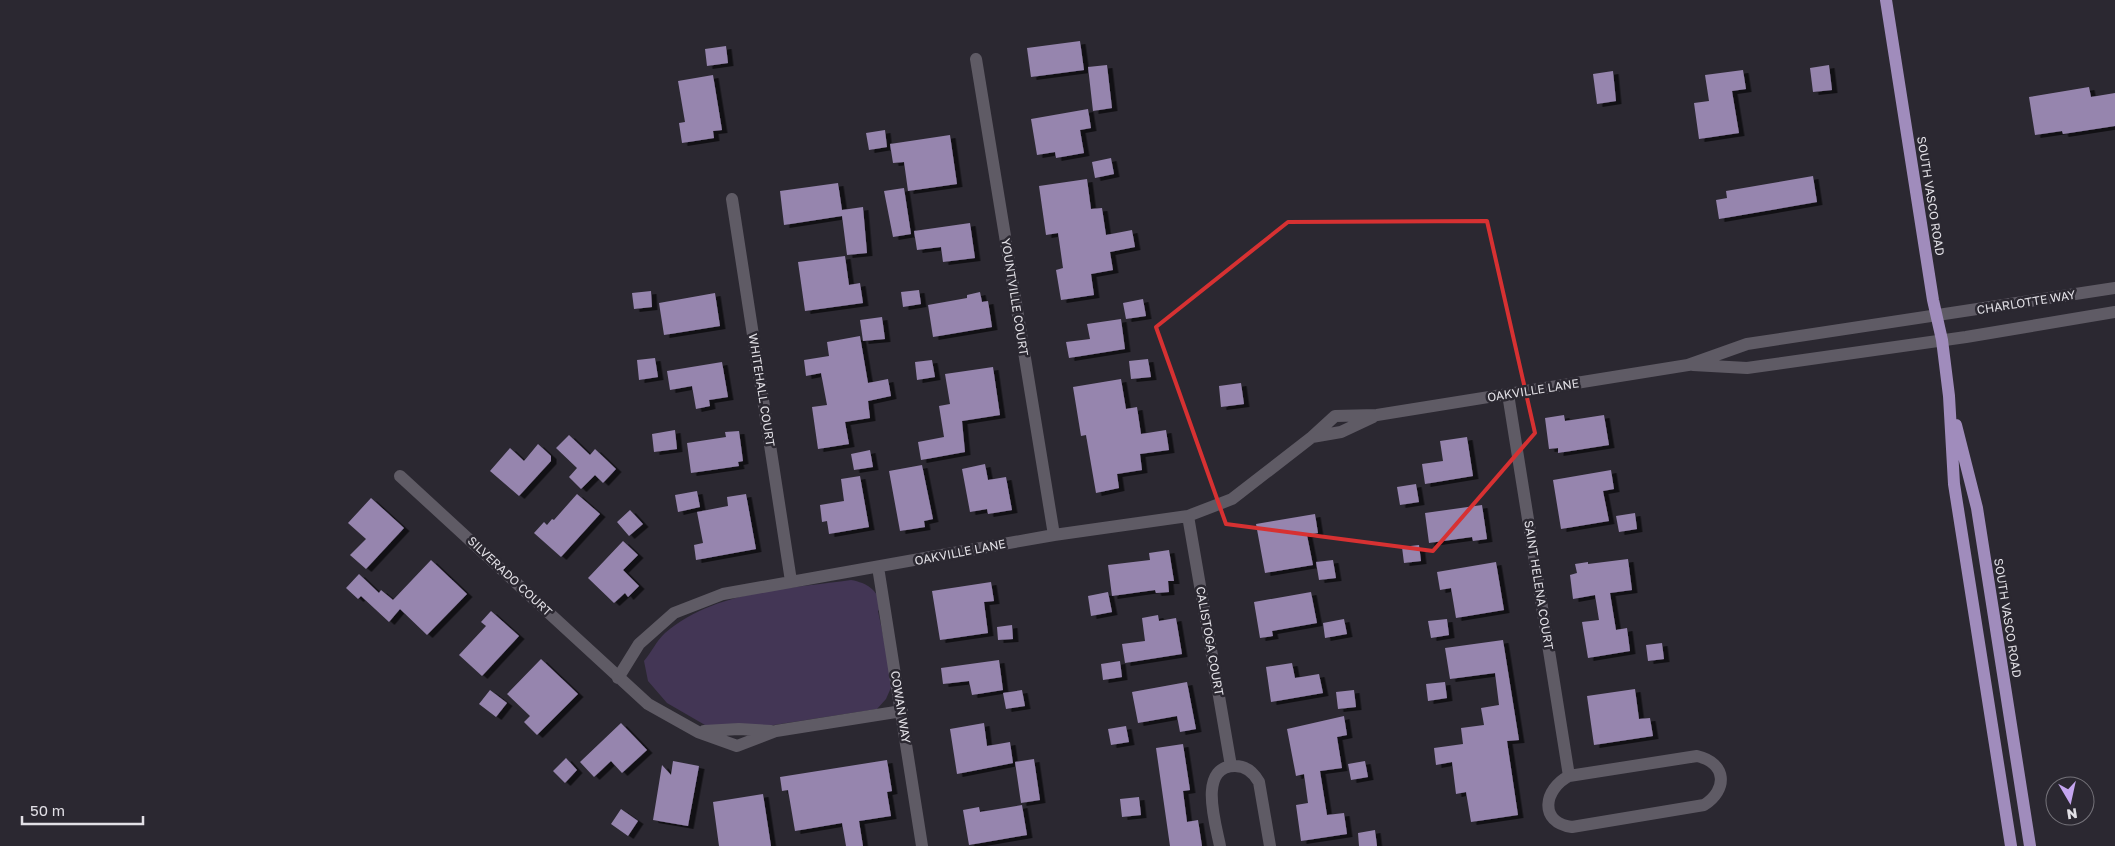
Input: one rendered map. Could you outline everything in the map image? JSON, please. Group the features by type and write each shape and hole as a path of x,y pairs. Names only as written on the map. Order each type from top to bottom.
{"main road":[{"name":"SOUTH VASCO ROAD","path":"1886,0 1942,340 1949,396 1954,484 2010,846"},
{"name":"SOUTH VASCO ROAD","path":"1949,396 1977,508 2030,846"}],"street":[{"name":"YOUNTVILLE COURT","path":"976,59 1054,535"},
{"name":"WHITEHALL COURT","path":"732,199 791,581"},
{"name":"CHARLOTTE WAY","path":"1937,316 2115,288"},
{"name":"CHARLOTTE WAY","path":"1942,340 2115,312"},
{"name":"OAKVILLE LANE","path":"618,678 639,644 674,613 723,594 1054,535 1188,516 1232,499 1312,437 1335,416 1377,415 1688,365 1747,344 1937,316"},
{"name":"OAKVILLE LANE","path":"1688,365 1746,368 1942,340"},
{"name":"SAINT HELENA COURT","path":"1508,394 1569,776"},
{"name":"OAKVILLE LANE","path":"1312,437 1341,432 1377,415"},
{"name":"SILVERADO COURT","path":"400,476 648,704 698,732 737,746 776,731 902,711"},
{"name":"CALISTOGA COURT","path":"1188,516 1231,766"},
{"name":"COWAN WAY","path":"878,567 922,846"},
{"path":"1697,756 1706,758 1714,764 1720,772 1721,782 1719,792 1714,799 1704,805 1572,827 1563,826 1555,820 1548,803 1550,792 1556,783 1569,776 1697,756"},
{"path":"1220,846 1211,792 1212,782 1219,772 1231,766 1246,768 1255,775 1259,782 1270,846"}],"highlighted area":[{"path":"1487,221 1535,433 1433,551 1226,524 1156,327 1288,222"}],"shaded area":[{"path":"851,580 871,588 883,605 878,611 893,683 886,699 877,709 774,725 705,725 667,703 648,681 644,661 659,639 685,619 706,608 729,600 778,589"}],"building":[{"path":"1080,41 1084,70 1031,77 1027,48"},
{"path":"726,46 728,63 707,66 705,49"},
{"path":"1107,65 1112,108 1093,111 1088,67"},
{"path":"1829,65 1832,90 1813,92 1810,68"},
{"path":"1743,70 1746,89 1732,91 1739,133 1699,139 1694,103 1709,101 1705,75"},
{"path":"1613,71 1616,101 1597,104 1593,74"},
{"path":"713,75 722,130 713,131 714,138 682,143 679,123 685,122 678,81"},
{"path":"2089,87 2091,97 2115,93 2115,126 2063,134 2062,131 2035,135 2029,97"},
{"path":"1088,109 1091,128 1080,130 1084,153 1056,158 1055,152 1037,155 1031,119"},
{"path":"885,130 887,147 869,150 866,133"},
{"path":"950,135 957,184 908,191 904,162 893,163 890,144"},
{"path":"1111,158 1114,174 1095,178 1092,162"},
{"path":"1813,176 1817,202 1719,219 1716,200 1727,198 1726,191"},
{"path":"1087,179 1091,209 1102,208 1106,235 1132,230 1135,247 1110,252 1113,270 1091,274 1094,295 1061,300 1056,270 1063,268 1058,233 1046,235 1039,186"},
{"path":"838,183 842,210 863,207 867,253 847,255 842,216 784,225 780,191"},
{"path":"904,188 911,234 893,237 884,191"},
{"path":"970,223 975,258 943,262 941,247 917,250 914,231"},
{"path":"845,256 849,285 860,283 863,303 805,311 798,262"},
{"path":"919,290 921,304 903,307 901,292"},
{"path":"651,291 652,307 634,309 632,293"},
{"path":"980,292 982,302 988,301 992,327 933,337 928,305 967,298 967,295"},
{"path":"715,293 720,326 664,335 659,303"},
{"path":"1143,299 1146,316 1126,319 1123,303"},
{"path":"882,317 885,339 863,341 860,320"},
{"path":"1121,319 1125,349 1069,358 1066,342 1090,339 1087,324"},
{"path":"860,336 868,383 888,379 891,396 868,401 870,418 845,422 849,444 818,449 812,407 827,405 821,373 806,376 804,360 829,356 827,342"},
{"path":"655,358 658,377 639,380 637,360"},
{"path":"1148,359 1151,377 1131,379 1129,361"},
{"path":"932,360 935,377 917,380 915,362"},
{"path":"722,362 728,397 709,400 710,406 696,409 692,386 670,390 667,371"},
{"path":"993,367 1000,415 962,421 965,452 921,460 918,442 944,437 939,406 950,404 945,374"},
{"path":"1121,379 1126,409 1137,407 1141,434 1166,430 1169,450 1140,454 1142,470 1117,474 1119,488 1096,493 1086,435 1081,436 1073,387"},
{"path":"1241,383 1244,404 1221,407 1219,386"},
{"path":"1564,415 1565,421 1604,415 1609,445 1558,453 1558,448 1549,449 1545,418"},
{"path":"675,430 677,449 654,452 652,434"},
{"path":"739,431 743,461 738,462 739,466 691,473 687,443 726,437 725,432"},
{"path":"569,435 590,455 595,449 616,469 603,483 595,475 581,489 569,477 577,468 556,448"},
{"path":"1467,437 1473,476 1425,484 1422,464 1443,461 1440,441"},
{"path":"538,444 551,456 551,461 519,496 490,471 510,448 524,461"},
{"path":"870,450 873,467 854,470 851,454"},
{"path":"985,464 988,480 1006,477 1012,510 988,514 987,509 970,512 962,469"},
{"path":"922,465 933,519 924,521 925,527 900,531 889,471"},
{"path":"1611,470 1614,489 1603,491 1609,521 1561,529 1553,480"},
{"path":"860,476 869,527 829,534 827,521 822,522 820,505 844,501 841,479"},
{"path":"1416,484 1419,502 1400,505 1397,487"},
{"path":"697,491 700,507 678,512 675,495"},
{"path":"577,494 600,514 561,557 534,533 544,522 547,525 552,519 554,520"},
{"path":"746,494 756,549 696,560 694,545 703,543 697,512 728,506 727,497"},
{"path":"371,498 404,528 366,569 350,555 366,539 348,523"},
{"path":"1482,505 1487,539 1473,541 1472,537 1429,543 1425,513"},
{"path":"630,510 643,524 629,536 617,522"},
{"path":"1635,513 1637,529 1619,532 1616,516"},
{"path":"1315,514 1318,533 1307,535 1313,565 1265,573 1256,524"},
{"path":"623,541 638,555 623,570 639,586 628,597 625,593 614,603 588,578"},
{"path":"1419,545 1421,561 1404,563 1402,547"},
{"path":"1169,550 1174,581 1168,581 1169,592 1156,593 1155,590 1112,596 1108,565 1150,560 1149,553"},
{"path":"1628,559 1632,590 1610,593 1616,630 1627,628 1630,651 1588,658 1582,622 1599,620 1595,595 1573,599 1570,575 1577,573 1575,564"},
{"path":"431,560 467,594 427,635 400,609 389,622 361,596 358,599 346,588 359,574 379,593 381,590 393,600"},
{"path":"1333,560 1336,578 1319,580 1316,562"},
{"path":"1496,562 1504,610 1456,618 1451,588 1440,590 1437,572"},
{"path":"991,582 994,601 984,602 988,633 940,640 932,591"},
{"path":"1108,592 1112,612 1091,616 1088,596"},
{"path":"1311,592 1317,623 1272,631 1273,636 1260,638 1254,602"},
{"path":"491,611 519,636 482,676 459,655 486,626 481,622"},
{"path":"1158,615 1159,621 1176,618 1182,654 1125,663 1122,644 1145,641 1142,618"},
{"path":"1344,619 1347,634 1325,638 1323,623"},
{"path":"1447,619 1449,635 1431,638 1428,621"},
{"path":"1012,625 1013,639 998,640 997,627"},
{"path":"1503,640 1519,740 1507,741 1518,815 1471,822 1466,792 1456,794 1452,762 1436,765 1434,748 1463,744 1461,728 1484,725 1481,708 1499,705 1495,673 1450,679 1445,648"},
{"path":"1662,643 1664,659 1648,661 1646,645"},
{"path":"541,659 578,694 537,735 524,722 530,716 507,694"},
{"path":"999,660 1003,690 972,695 969,681 943,684 941,668"},
{"path":"1120,661 1122,677 1103,680 1101,664"},
{"path":"1292,663 1295,678 1319,674 1323,693 1271,702 1266,667"},
{"path":"1187,682 1196,729 1180,732 1177,716 1138,723 1132,692"},
{"path":"1445,682 1447,698 1428,701 1426,684"},
{"path":"1635,689 1639,719 1650,718 1653,736 1594,745 1587,696"},
{"path":"490,690 507,703 496,717 479,704"},
{"path":"1022,690 1025,706 1006,709 1003,693"},
{"path":"1354,690 1356,707 1338,709 1336,692"},
{"path":"1344,716 1347,735 1337,737 1342,768 1320,771 1327,815 1344,813 1347,834 1301,841 1296,805 1308,803 1304,774 1296,776 1287,729"},
{"path":"621,723 647,750 622,773 611,761 594,777 580,762"},
{"path":"984,723 987,746 1010,742 1013,763 957,774 950,729"},
{"path":"1126,726 1129,742 1111,745 1108,729"},
{"path":"1183,744 1190,790 1183,791 1187,822 1198,820 1202,846 1170,846 1156,748"},
{"path":"566,758 577,770 565,783 553,771"},
{"path":"1034,759 1040,800 1021,803 1015,762"},
{"path":"887,760 892,791 887,792 891,816 859,821 863,846 846,846 842,823 795,831 788,790 782,791 780,777"},
{"path":"673,761 699,766 688,826 653,820 662,765 671,775"},
{"path":"1365,761 1368,777 1351,780 1348,764"},
{"path":"763,794 771,846 719,846 713,802"},
{"path":"1139,797 1141,815 1122,817 1120,799"},
{"path":"1022,805 1027,835 969,845 963,810 979,807 980,812"},
{"path":"621,809 638,821 628,836 611,824"},
{"path":"1375,830 1377,846 1359,846 1358,833"}]}
